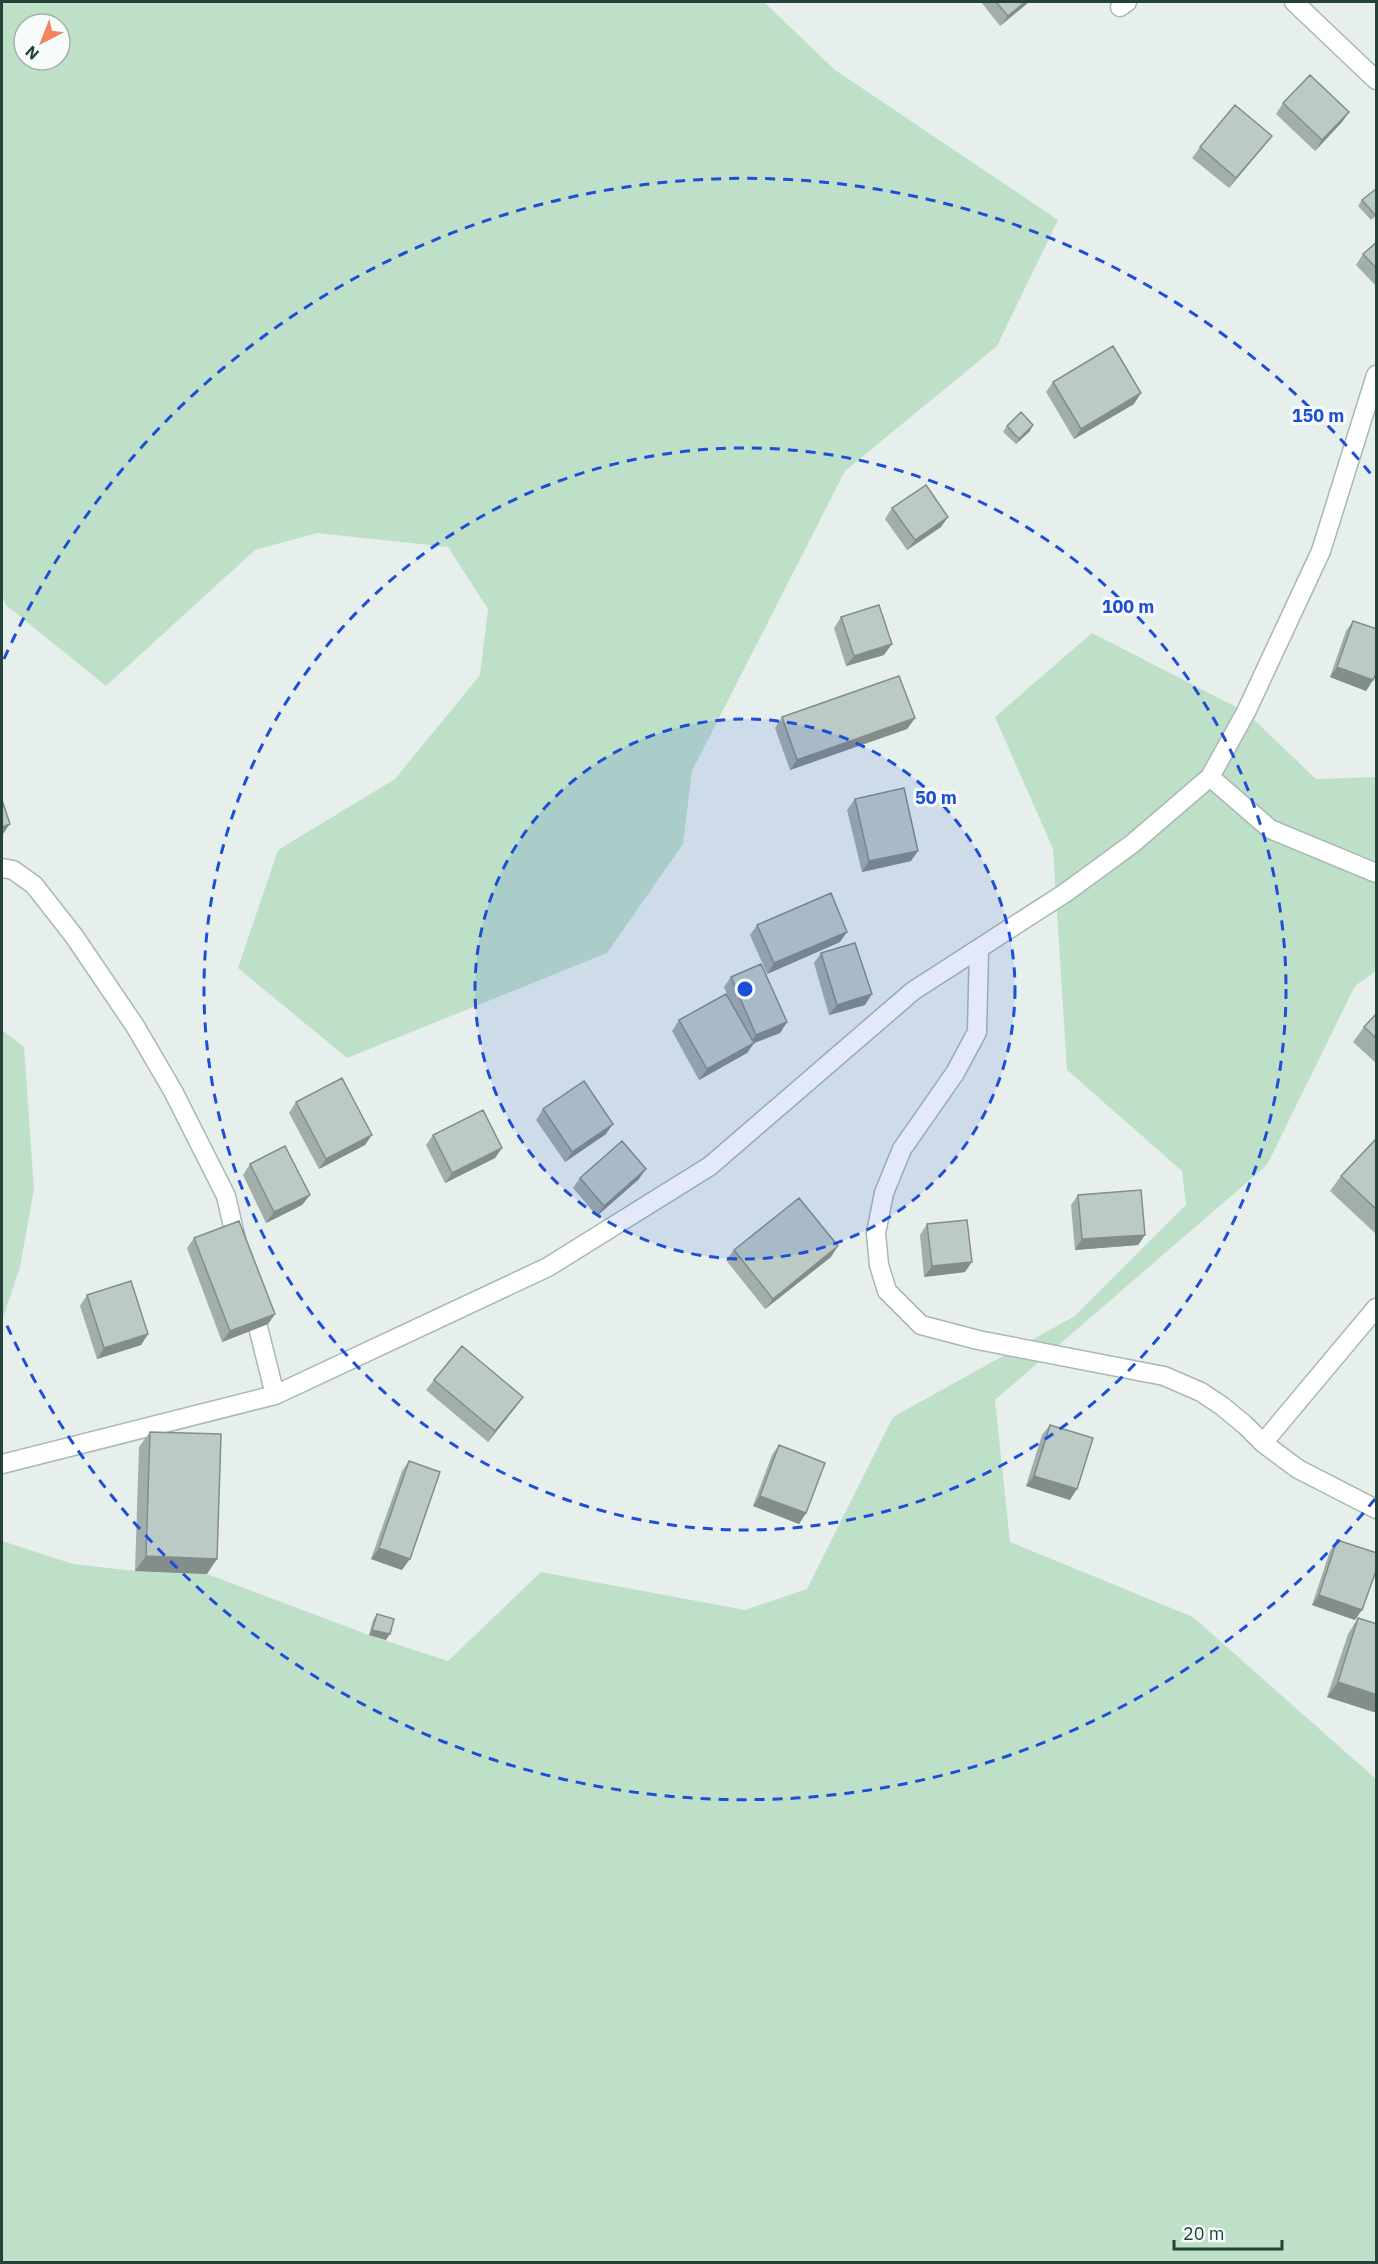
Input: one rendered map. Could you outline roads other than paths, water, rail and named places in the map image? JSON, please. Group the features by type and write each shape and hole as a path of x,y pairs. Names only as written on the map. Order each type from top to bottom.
{"street":[{"path":"1294,2 1377,80"},
{"path":"2,1464 275,1395 548,1267 710,1166 913,991 1065,892 1132,844 1210,777 1246,712 1321,551 1377,375"},
{"path":"1210,777 1270,829 1377,873"},
{"path":"2,868 13,870 34,885 74,936 135,1026 173,1091 226,1196 242,1263"},
{"path":"979,949 977,1032 955,1073 902,1149 884,1193 876,1233 879,1265 887,1291 921,1325 978,1340 1164,1376 1201,1392 1298,1469 1377,1509"},
{"path":"248,1285 275,1395"},
{"path":"1263,1443 1377,1308"}]}
